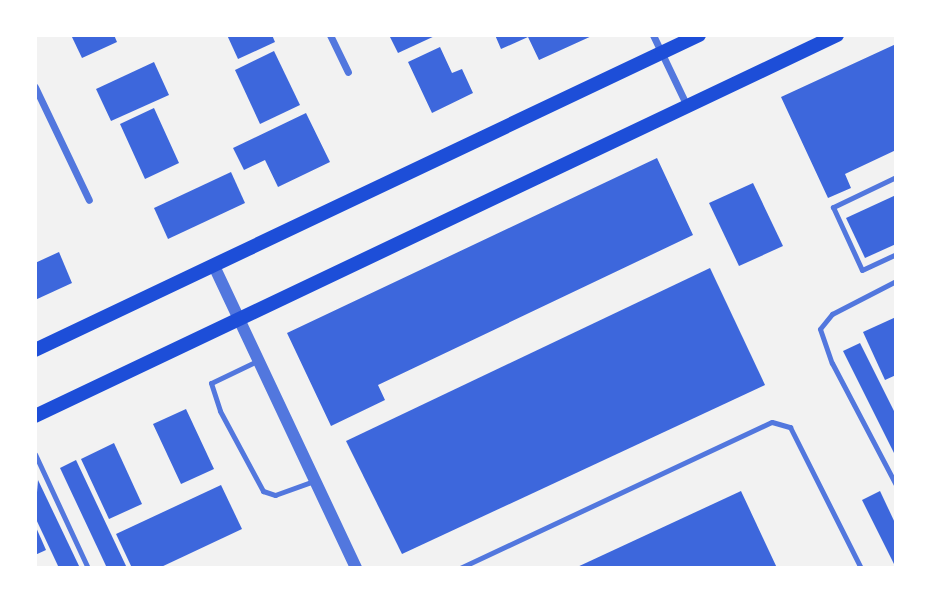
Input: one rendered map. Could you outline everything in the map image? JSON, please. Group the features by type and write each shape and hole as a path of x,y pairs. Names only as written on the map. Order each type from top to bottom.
{"main road":[{"path":"35,350 699,35"},
{"path":"35,416 837,35"}],"street":[{"path":"330,35 348,72"},
{"path":"653,35 687,106"},
{"path":"35,87 89,200"},
{"path":"214,265 356,568"}],"lane":[{"path":"896,177 833,207 862,270 896,254"},
{"path":"896,281 832,314 820,329 832,363 896,485"},
{"path":"258,360 211,383 220,411 263,491 275,495 315,481"},
{"path":"460,568 772,422 790,427 861,568"},
{"path":"35,454 88,568"}],"building":[{"path":"71,35 114,35 117,42 82,58"},
{"path":"227,35 272,35 275,42 238,59"},
{"path":"389,35 437,35 398,53"},
{"path":"495,35 594,35 539,60 528,37 501,49"},
{"path":"896,44 896,150 845,174 851,188 828,198 781,97"},
{"path":"440,47 452,73 462,69 473,93 432,113 408,62"},
{"path":"274,51 300,105 260,124 235,70"},
{"path":"154,62 169,95 111,121 96,89"},
{"path":"154,108 179,163 145,179 120,124"},
{"path":"306,113 330,162 278,187 265,160 244,170 233,148"},
{"path":"657,158 693,235 378,385 385,400 331,426 287,333"},
{"path":"231,172 245,203 168,239 154,208"},
{"path":"753,183 783,246 739,266 709,203"},
{"path":"896,195 896,244 865,258 846,218"},
{"path":"59,252 72,283 35,300 35,263"},
{"path":"710,268 765,385 402,554 346,441"},
{"path":"896,317 896,375 885,380 863,332"},
{"path":"860,343 896,415 896,457 843,351"},
{"path":"186,409 214,469 181,484 153,424"},
{"path":"114,443 142,504 109,519 81,459"},
{"path":"76,460 127,568 107,568 60,468"},
{"path":"38,480 80,568 59,568 35,517"},
{"path":"221,485 242,529 159,568 132,568 116,534"},
{"path":"741,491 777,568 575,568"},
{"path":"880,491 896,525 896,568 862,500"},
{"path":"35,525 46,550 35,555"}]}
